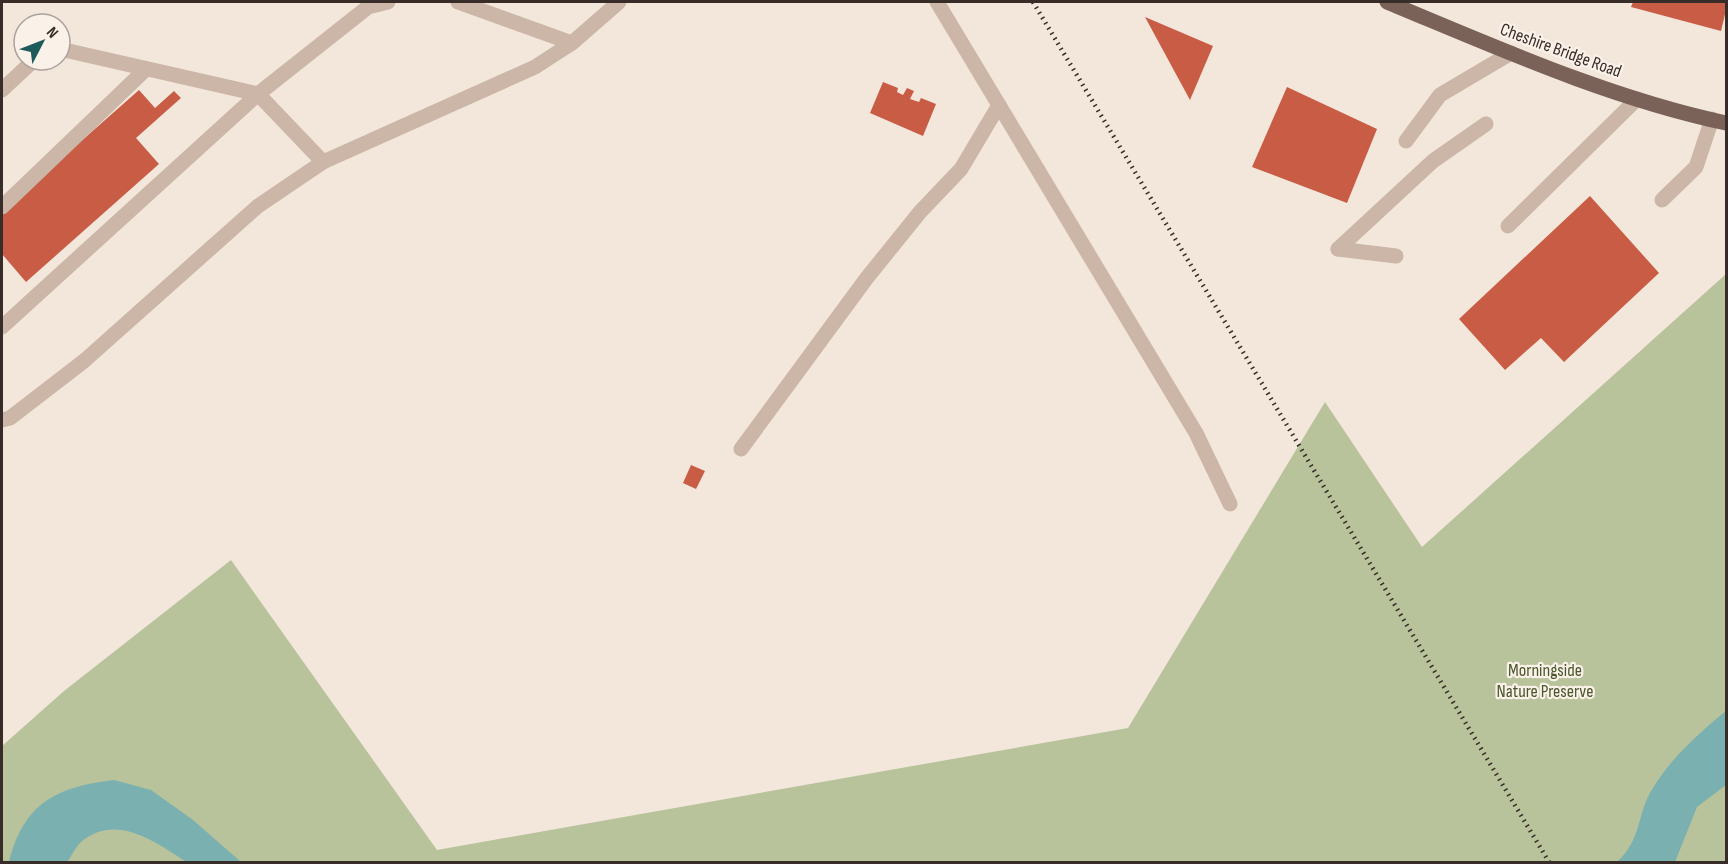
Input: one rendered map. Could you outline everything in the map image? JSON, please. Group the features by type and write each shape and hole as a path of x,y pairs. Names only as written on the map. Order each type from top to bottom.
{"main road":[{"name":"Cheshire Bridge Road","path":"1387,2 1511,53 1637,99 1719,121"}],"lane":[{"path":"2,327 258,94 368,7 388,2"},
{"path":"458,2 572,43"},
{"path":"2,420 10,418 84,361 258,206 323,162 535,67 572,43 619,2"},
{"path":"937,2 1196,433 1230,504"},
{"path":"72,52 258,94 323,162"},
{"path":"1406,141 1440,95 1511,53"},
{"path":"2,207 146,69"},
{"path":"2,90 21,72"},
{"path":"1508,226 1637,99"},
{"path":"741,449 866,279 921,212 961,169 999,105"},
{"path":"1662,200 1696,167 1719,121"},
{"path":"1396,256 1338,249 1433,161 1486,124"}],"green space":[{"name":"Morningside Nature Preserve","path":"1726,274 1726,862 2,862 2,746 64,691 231,560 437,850 1128,728 1325,402 1422,547"}],"water":[{"path":"1726,711 1726,785 1697,807 1675,862 1617,862 1631,844 1644,807 1660,777 1686,746"},
{"path":"114,780 151,790 193,820 241,862 189,862 134,833 107,830 93,834 80,843 67,862 9,862 15,842 24,825 45,801 75,787"}],"building":[{"path":"1633,2 1726,2 1726,10 1721,31 1631,7"},
{"path":"1145,17 1213,46 1190,100"},
{"path":"883,82 898,88 897,92 903,95 907,88 914,91 910,99 919,102 921,98 936,104 923,136 870,113"},
{"path":"1287,87 1377,129 1347,203 1252,167"},
{"path":"139,90 155,108 174,91 181,98 136,138 159,164 26,282 2,254 2,211"},
{"path":"1590,196 1659,273 1564,362 1541,338 1505,370 1459,319"},
{"path":"691,465 705,471 696,489 683,483"}],"railway":[{"path":"1033,2 1549,862"}]}
